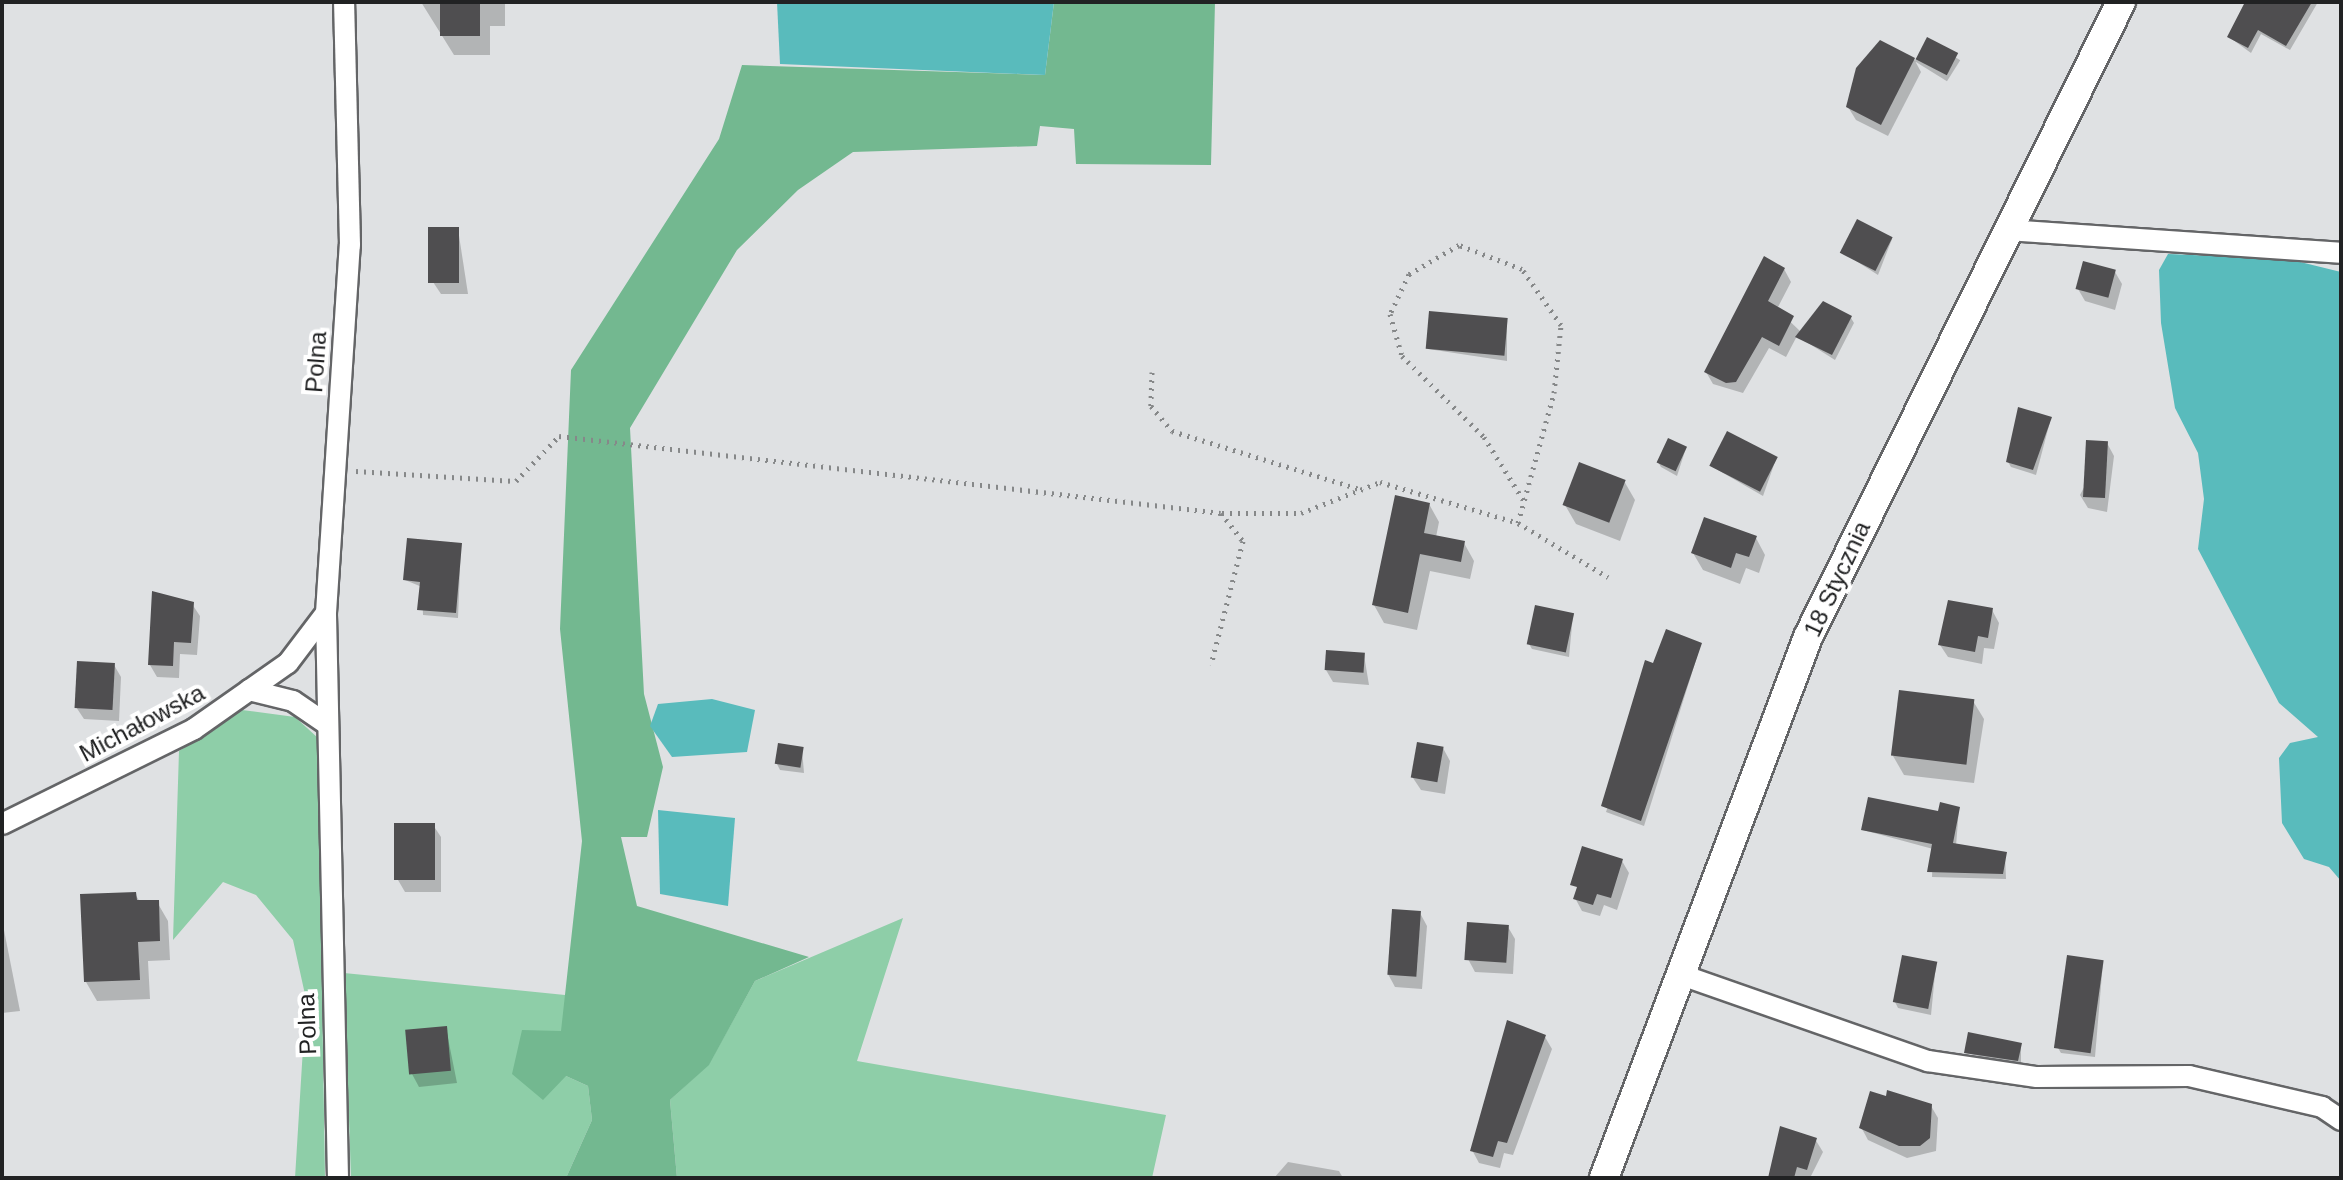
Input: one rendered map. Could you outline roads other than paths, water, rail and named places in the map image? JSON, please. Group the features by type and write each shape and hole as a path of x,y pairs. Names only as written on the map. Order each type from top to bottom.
{"street":[{"name":"Polna","path":"338,1178 326,613 350,245 344,2"},
{"name":"18 Stycznia","path":"1604,1178 1808,637 2121,2"},
{"path":"2006,230 2341,253"},
{"name":"Michałowska","path":"2,824 194,729 288,663 326,613"},
{"path":"249,690 293,701 328,725"},
{"path":"1679,974 1928,1061 2037,1077 2189,1076 2322,1107 2341,1120"}],"water":[{"path":"777,2 1054,2 1045,75 780,64"},
{"path":"2168,254 2288,259 2341,272 2341,881 2329,867 2304,859 2282,823 2279,758 2290,743 2318,737 2279,703 2198,549 2204,499 2198,453 2175,408 2161,323 2159,270"},
{"path":"712,699 755,710 747,752 672,757 650,726 658,704"},
{"path":"658,810 735,818 728,906 660,894"}]}
